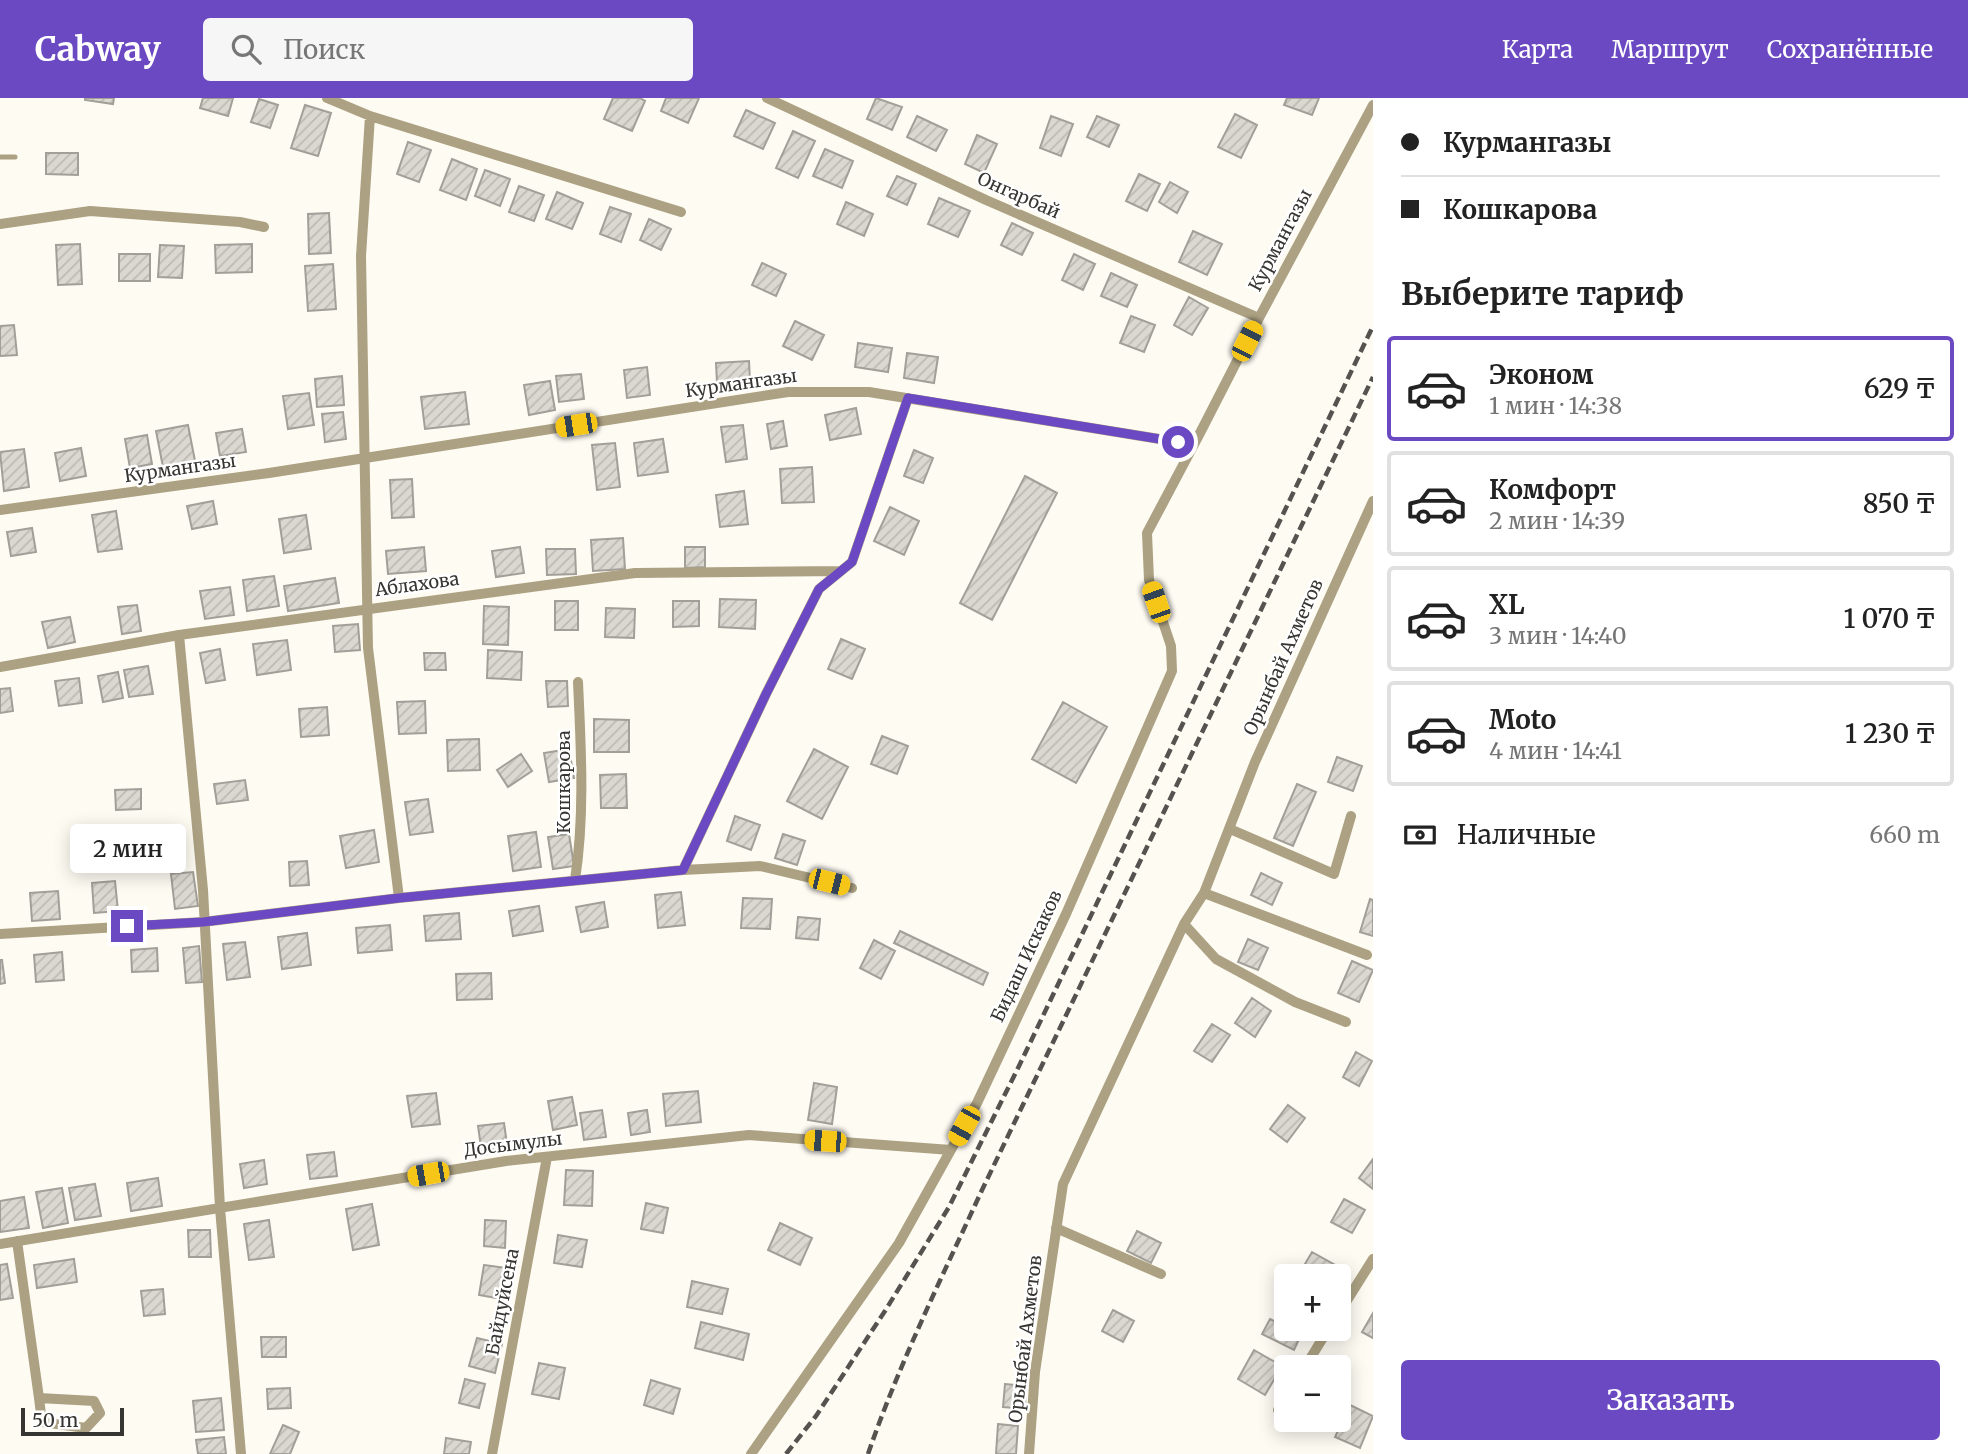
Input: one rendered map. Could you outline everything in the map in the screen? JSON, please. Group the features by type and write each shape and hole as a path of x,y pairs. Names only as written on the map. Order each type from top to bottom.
{"street":[{"path":"327,98 370,116 681,212"},
{"name":"Онгарбай","path":"767,98 986,200 1259,318"},
{"name":"Курмангазы","path":"0,510 365,458 788,392 869,392 1178,442 1199,435 1373,105"},
{"path":"370,116 361,256 368,648 399,898"},
{"path":"0,224 90,211 240,222 264,227"},
{"path":"683,870 819,589 852,562 908,398"},
{"name":"Бидаш Искаков","path":"751,1454 899,1242 977,1103 1066,914 1171,671 1171,646 1149,580 1147,533 1199,435"},
{"name":"Орынбай Ахметов","path":"1029,1454 1035,1371 1063,1184 1184,924 1204,893 1255,762 1370,516 1373,500"},
{"name":"Аблахова","path":"0,667 179,635 635,573 841,572"},
{"path":"179,635 202,890 220,1208 241,1454"},
{"name":"Кошкарова","path":"575,880 580,845 582,760 578,682"},
{"path":"1230,829 1334,874 1351,816"},
{"path":"0,934 203,922 399,898 683,870 760,866 852,888"},
{"path":"1204,893 1367,955"},
{"path":"1184,924 1216,958 1295,1002 1346,1022"},
{"name":"Досымулы","path":"0,1244 506,1161 749,1135 951,1150"},
{"name":"Байдуйсена","path":"492,1454 547,1157"},
{"path":"1056,1228 1161,1274"},
{"path":"17,1241 42,1422 86,1428 100,1413 94,1401 39,1398"},
{"path":"1351,1294 1373,1259"}],"lane":[{"path":"0,158 15,157"}],"building":[{"path":"85,98 114,98 113,104"},
{"path":"203,98 233,98 228,116 200,108"},
{"path":"613,98 640,98 645,101 632,131 604,119"},
{"path":"666,98 699,98 688,123 661,111"},
{"path":"876,98 902,107 892,130 867,119"},
{"path":"1287,98 1319,98 1312,115 1284,105"},
{"path":"259,99 278,105 270,128 251,122"},
{"path":"305,105 331,113 318,156 291,148"},
{"path":"746,110 775,123 763,149 734,136"},
{"path":"1235,114 1257,125 1241,158 1218,147"},
{"path":"917,116 947,130 936,151 907,137"},
{"path":"1051,116 1073,124 1061,156 1040,148"},
{"path":"1097,116 1119,125 1109,147 1087,137"},
{"path":"793,131 815,141 798,178 776,168"},
{"path":"977,135 997,144 984,173 965,164"},
{"path":"408,142 431,150 419,182 397,174"},
{"path":"825,149 853,161 842,188 813,176"},
{"path":"46,153 78,153 78,175 46,174"},
{"path":"452,159 477,169 466,200 440,190"},
{"path":"485,170 510,179 500,206 475,196"},
{"path":"1139,174 1160,184 1147,211 1126,201"},
{"path":"897,176 916,184 907,205 887,196"},
{"path":"1170,182 1188,192 1177,213 1159,202"},
{"path":"519,186 544,195 534,221 509,212"},
{"path":"557,192 583,203 572,229 546,219"},
{"path":"939,198 970,211 958,237 928,224"},
{"path":"846,202 873,214 864,236 837,224"},
{"path":"610,207 631,214 621,242 600,234"},
{"path":"329,213 331,253 309,254 308,214"},
{"path":"649,219 671,229 661,250 640,240"},
{"path":"1012,223 1033,233 1022,255 1001,245"},
{"path":"1193,231 1222,244 1207,275 1179,262"},
{"path":"80,244 82,284 58,285 56,245"},
{"path":"252,244 252,272 216,273 215,245"},
{"path":"160,245 184,246 182,278 158,277"},
{"path":"119,254 150,254 150,281 119,281"},
{"path":"1074,254 1095,264 1083,290 1062,280"},
{"path":"762,263 786,274 776,296 752,285"},
{"path":"333,264 336,309 308,311 305,266"},
{"path":"1111,273 1137,285 1127,307 1101,296"},
{"path":"1189,297 1208,308 1192,335 1174,325"},
{"path":"1131,316 1155,325 1144,352 1120,343"},
{"path":"795,321 824,335 812,360 783,346"},
{"path":"14,325 17,355 0,356 0,326"},
{"path":"858,343 892,348 888,372 855,367"},
{"path":"907,353 938,357 934,383 904,378"},
{"path":"749,361 750,381 717,383 716,363"},
{"path":"647,367 650,395 627,398 624,370"},
{"path":"581,374 584,399 559,402 556,376"},
{"path":"342,376 344,405 317,407 315,379"},
{"path":"550,381 555,410 529,415 524,385"},
{"path":"465,392 469,424 425,429 421,397"},
{"path":"309,393 314,425 288,429 283,396"},
{"path":"856,408 861,434 830,440 825,415"},
{"path":"343,412 346,439 325,442 322,414"},
{"path":"783,421 787,446 771,449 767,424"},
{"path":"188,425 195,461 163,467 156,431"},
{"path":"743,425 747,459 726,462 721,427"},
{"path":"242,429 246,452 220,456 216,433"},
{"path":"147,435 152,464 130,468 125,439"},
{"path":"663,439 668,472 638,476 634,443"},
{"path":"615,443 620,487 597,490 592,445"},
{"path":"81,448 86,476 60,481 55,453"},
{"path":"24,449 29,487 4,491 0,452"},
{"path":"914,450 933,458 923,483 904,476"},
{"path":"812,467 814,502 782,503 780,469"},
{"path":"1025,476 1057,493 992,620 960,603"},
{"path":"412,479 414,517 392,518 390,480"},
{"path":"744,491 748,524 720,527 716,495"},
{"path":"213,501 217,524 192,529 187,506"},
{"path":"890,507 919,521 904,555 874,541"},
{"path":"116,511 122,549 98,552 92,515"},
{"path":"306,515 311,549 284,553 279,519"},
{"path":"32,528 36,552 11,556 7,532"},
{"path":"623,538 625,569 593,571 591,540"},
{"path":"424,547 426,571 388,574 386,551"},
{"path":"520,547 524,573 496,577 492,551"},
{"path":"685,547 705,547 705,567 685,568"},
{"path":"546,549 575,549 576,574 547,575"},
{"path":"274,576 279,606 247,611 243,580"},
{"path":"335,578 339,603 288,611 284,586"},
{"path":"230,587 234,615 205,619 200,591"},
{"path":"720,599 756,600 755,629 719,627"},
{"path":"555,601 578,601 578,630 555,630"},
{"path":"673,601 699,601 699,626 673,627"},
{"path":"137,605 141,631 122,634 118,607"},
{"path":"484,606 509,607 508,645 483,644"},
{"path":"606,608 635,609 634,638 605,637"},
{"path":"70,617 75,642 48,648 42,622"},
{"path":"358,624 360,650 335,652 333,626"},
{"path":"841,639 865,649 852,679 828,669"},
{"path":"287,640 291,670 257,675 253,644"},
{"path":"220,649 225,680 206,683 200,653"},
{"path":"488,650 522,652 521,680 487,678"},
{"path":"424,653 445,653 446,670 425,670"},
{"path":"148,666 153,694 129,697 124,670"},
{"path":"118,672 123,698 103,702 98,676"},
{"path":"79,678 82,703 59,706 55,681"},
{"path":"546,681 567,681 568,706 548,707"},
{"path":"10,688 13,711 0,713 0,689"},
{"path":"425,701 426,733 399,734 397,702"},
{"path":"1063,702 1107,727 1076,783 1032,759"},
{"path":"327,707 329,735 301,737 299,709"},
{"path":"594,719 629,720 629,752 594,752"},
{"path":"882,736 908,746 897,774 871,764"},
{"path":"479,739 480,770 448,771 447,740"},
{"path":"569,749 574,778 549,782 544,753"},
{"path":"814,749 848,767 822,819 787,801"},
{"path":"521,754 532,771 508,787 497,770"},
{"path":"1337,757 1362,766 1353,791 1328,782"},
{"path":"626,774 627,808 601,808 600,775"},
{"path":"245,780 248,800 217,804 214,784"},
{"path":"1297,784 1316,792 1293,846 1274,838"},
{"path":"141,789 141,809 116,810 115,790"},
{"path":"428,799 433,832 410,835 405,802"},
{"path":"735,816 760,825 751,850 727,841"},
{"path":"374,830 379,862 346,868 340,836"},
{"path":"536,832 541,867 513,871 508,836"},
{"path":"569,834 574,866 553,869 548,837"},
{"path":"783,834 805,841 797,865 775,858"},
{"path":"307,861 309,885 290,886 289,862"},
{"path":"193,872 198,906 175,909 171,874"},
{"path":"1261,873 1282,883 1272,905 1251,895"},
{"path":"115,881 118,911 94,913 92,883"},
{"path":"58,891 60,919 32,921 30,893"},
{"path":"681,892 685,925 658,928 655,895"},
{"path":"743,898 772,899 770,929 741,928"},
{"path":"1370,899 1373,900 1373,936 1360,932"},
{"path":"604,902 608,927 581,932 576,907"},
{"path":"539,906 543,931 513,936 509,911"},
{"path":"459,913 461,939 426,941 424,916"},
{"path":"798,917 820,919 818,940 796,938"},
{"path":"390,925 392,950 358,953 356,928"},
{"path":"900,931 988,973 983,985 894,943"},
{"path":"307,933 311,965 282,969 278,937"},
{"path":"1248,939 1268,948 1258,970 1238,962"},
{"path":"874,940 895,951 881,979 860,968"},
{"path":"245,942 250,977 227,980 223,944"},
{"path":"199,946 202,982 186,983 183,948"},
{"path":"157,948 158,971 132,972 131,950"},
{"path":"62,952 64,980 36,982 34,955"},
{"path":"0,960 5,983 0,984"},
{"path":"1352,961 1373,970 1359,1002 1338,993"},
{"path":"491,973 492,999 457,1000 456,974"},
{"path":"1252,998 1271,1011 1255,1037 1235,1023"},
{"path":"1212,1024 1230,1035 1212,1062 1194,1051"},
{"path":"1356,1052 1372,1061 1359,1086 1343,1077"},
{"path":"814,1083 837,1087 832,1124 808,1120"},
{"path":"698,1091 701,1122 666,1126 663,1094"},
{"path":"436,1093 440,1124 412,1127 407,1096"},
{"path":"572,1097 577,1125 553,1130 548,1101"},
{"path":"1288,1105 1305,1118 1287,1142 1270,1129"},
{"path":"602,1110 606,1137 584,1140 580,1113"},
{"path":"647,1110 650,1132 631,1135 628,1113"},
{"path":"504,1123 508,1151 482,1154 478,1126"},
{"path":"334,1152 337,1176 310,1179 307,1155"},
{"path":"1373,1159 1373,1189 1359,1178"},
{"path":"264,1160 267,1184 244,1188 240,1164"},
{"path":"566,1170 593,1171 592,1206 564,1205"},
{"path":"158,1178 162,1206 131,1211 127,1183"},
{"path":"95,1184 101,1216 75,1220 69,1188"},
{"path":"62,1188 68,1223 43,1228 36,1192"},
{"path":"24,1197 29,1228 0,1232 0,1201"},
{"path":"1344,1199 1365,1210 1352,1233 1331,1222"},
{"path":"646,1203 668,1208 663,1233 641,1229"},
{"path":"372,1204 379,1245 353,1250 346,1209"},
{"path":"269,1220 274,1257 249,1260 244,1224"},
{"path":"485,1220 506,1221 505,1248 484,1246"},
{"path":"780,1223 812,1238 800,1265 768,1250"},
{"path":"188,1230 210,1230 211,1257 189,1257"},
{"path":"1137,1231 1161,1243 1151,1263 1127,1251"},
{"path":"558,1235 587,1240 582,1267 554,1263"},
{"path":"1312,1252 1333,1264 1305,1264"},
{"path":"74,1259 77,1282 37,1288 34,1265"},
{"path":"7,1264 13,1298 0,1300 0,1265"},
{"path":"484,1265 507,1268 502,1299 479,1295"},
{"path":"692,1281 728,1289 722,1314 687,1307"},
{"path":"163,1289 165,1314 144,1316 141,1291"},
{"path":"1113,1310 1134,1321 1123,1342 1102,1331"},
{"path":"1373,1313 1373,1338 1362,1332"},
{"path":"1270,1319 1274,1321 1274,1340 1262,1334"},
{"path":"701,1322 749,1334 743,1360 695,1348"},
{"path":"261,1337 286,1337 286,1357 262,1357"},
{"path":"477,1338 502,1344 495,1373 469,1366"},
{"path":"1276,1341 1298,1341 1294,1350"},
{"path":"1254,1350 1274,1361 1274,1380 1265,1395 1238,1379"},
{"path":"539,1363 565,1368 559,1399 532,1394"},
{"path":"465,1379 485,1384 479,1408 459,1403"},
{"path":"651,1380 680,1389 673,1414 644,1405"},
{"path":"1005,1384 1026,1386 1025,1409 1003,1407"},
{"path":"290,1388 291,1408 268,1409 267,1389"},
{"path":"221,1398 224,1430 196,1432 193,1401"},
{"path":"1351,1405 1373,1416 1360,1448 1335,1437 1337,1432 1351,1432"},
{"path":"998,1424 1018,1426 1016,1454 996,1454"},
{"path":"283,1425 299,1432 290,1454 270,1454"},
{"path":"224,1437 226,1454 198,1454 196,1440"},
{"path":"446,1438 471,1442 469,1454 444,1454"}],"railway":[{"path":"786,1454 816,1416 949,1207 1373,326"},
{"path":"868,1454 907,1354 982,1190 1373,377"}],"route":[{"path":"127,926 203,922 399,898 683,870 819,589 852,562 908,398 1178,442"}]}
